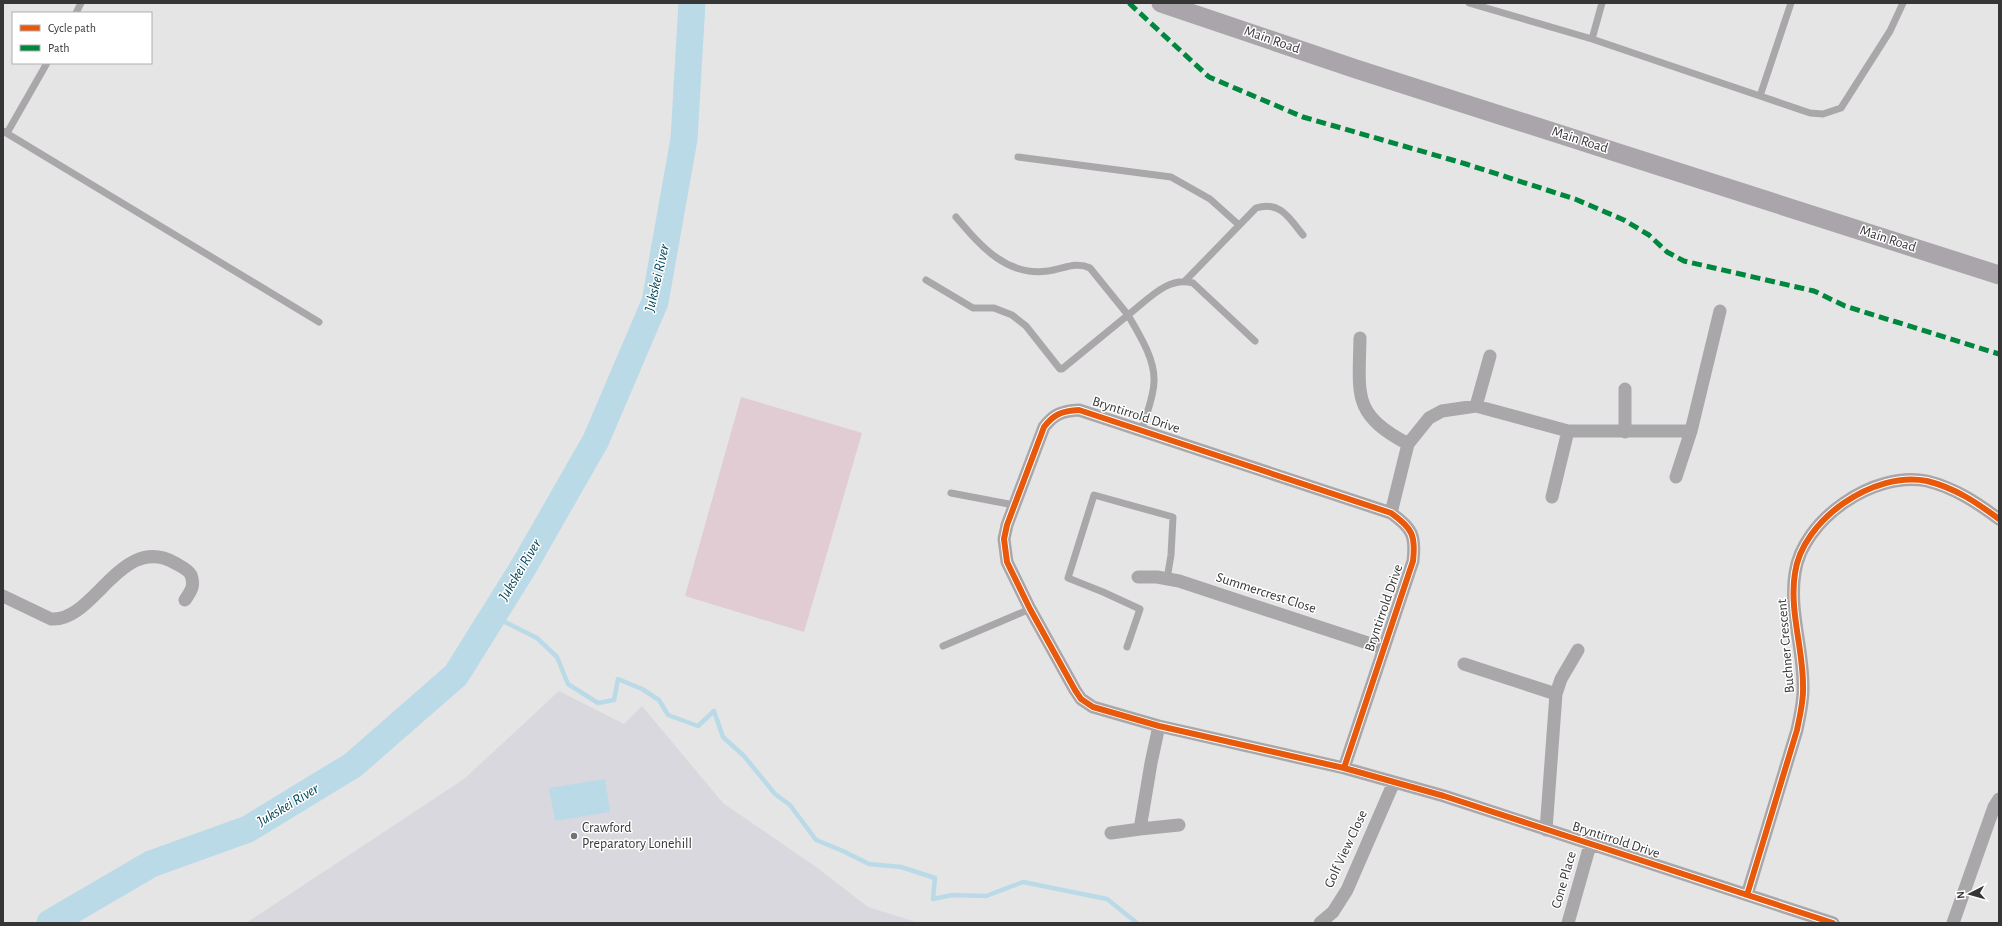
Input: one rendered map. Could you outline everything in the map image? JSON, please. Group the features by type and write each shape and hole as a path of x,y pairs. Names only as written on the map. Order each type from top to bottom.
{"main road":[{"name":"Main Road","path":"1161,3 1356,69 1999,275"}],"street":[{"path":"1676,476 1691,431 1720,311"},
{"path":"1360,338 1359,390 1362,403 1374,421 1384,431 1408,444"},
{"path":"1476,406 1490,356"},
{"path":"1624,432 1625,389"},
{"path":"1391,513 1408,444 1418,430 1436,414 1454,408 1476,406 1568,431 1691,431"},
{"name":"Bryntirrold Drive","path":"1344,768 1413,561 1415,546 1412,533 1406,524 1391,513 1079,410 1066,411 1052,417 1044,427 1014,505 1004,539 1004,551 1007,562 1030,609 1081,698 1093,707 1104,712 1159,726 1344,768 1491,810 1590,845 1833,923"},
{"path":"1552,497 1568,431"},
{"name":"Buchner Crescent","path":"1747,895 1797,730 1803,703 1802,662 1794,594 1795,573 1798,558 1804,545 1824,519 1843,503 1871,488 1898,481 1925,481 1948,487 1969,497 1999,519"},
{"path":"3,596 50,619 59,619 78,610 118,572 140,558 155,556 173,562 190,572 193,581 193,589 185,600"},
{"name":"Summercrest Close","path":"1138,577 1179,581 1383,648"},
{"path":"1546,830 1556,694 1561,679 1578,650"},
{"path":"1464,664 1556,694"},
{"path":"1140,829 1159,726"},
{"name":"Golf View Close","path":"1320,923 1333,912 1346,890 1394,782"},
{"path":"1953,923 1994,808 1999,799"},
{"path":"1111,833 1179,825"},
{"name":"Cone Place","path":"1568,923 1590,845"}],"lane":[{"path":"76,12 81,3"},
{"path":"1469,3 1592,39 1810,113 1823,114 1841,108 1890,31 1902,3"},
{"path":"1592,39 1602,3"},
{"path":"1760,96 1791,3"},
{"path":"46,64 5,132 320,322"},
{"path":"1018,157 1171,177 1210,199 1239,225"},
{"path":"1185,281 1256,208 1265,204 1285,211 1303,235"},
{"path":"956,217 977,241 1004,264 1037,271 1047,271 1077,264 1083,264 1090,268 1128,316 1142,342 1154,371 1153,390 1142,430"},
{"path":"926,280 973,308 994,308 1012,316 1026,326 1060,369 1062,369 1165,286 1174,282 1185,281 1193,283 1256,341"},
{"path":"952,493 1014,505"},
{"path":"1127,647 1140,609 1068,578 1094,495 1173,517 1171,555 1167,579"},
{"path":"943,646 1030,609"}],"shaded area":[{"path":"741,397 862,433 804,632 685,596"},
{"name":"Crawford Preparatory Lonehill","path":"559,691 624,724 642,706 723,803 819,869 868,907 919,923 246,923 464,779"}],"water":[{"path":"605,779 610,812 555,821 549,788"}],"waterway":[{"name":"Jukskei River","path":"50,923 151,864 248,829 353,765 456,675 524,566 596,440 655,302 684,139 692,3"},
{"path":"493,616 537,638 557,657 568,684 598,703 614,700 618,679 642,689 659,700 668,715 698,726 714,711 723,737 744,756 775,794 790,805 816,840 869,864 901,867 935,878 933,899 952,895 986,896 1023,882 1107,899 1137,923"}],"marked path":[{"path":"1129,3 1209,77 1303,117 1466,164 1575,199 1624,220 1649,235 1667,252 1684,261 1814,291 1845,306 1999,354"}],"cycle path":[{"path":"1344,768 1413,561 1413,538 1404,523 1391,513 1079,410 1063,412 1051,419 1044,427 1007,525 1004,539 1007,562 1030,609 1075,690 1081,699 1093,707 1159,726 1344,768 1444,796 1833,923"},
{"path":"1747,895 1797,730 1802,708 1802,671 1795,615 1794,587 1795,573 1801,553 1811,535 1826,518 1844,503 1864,491 1885,483 1906,480 1927,481 1947,488 1973,501 1999,519"}],"place":[{"name":"Crawford Preparatory Lonehill","path":"574,836"}]}
